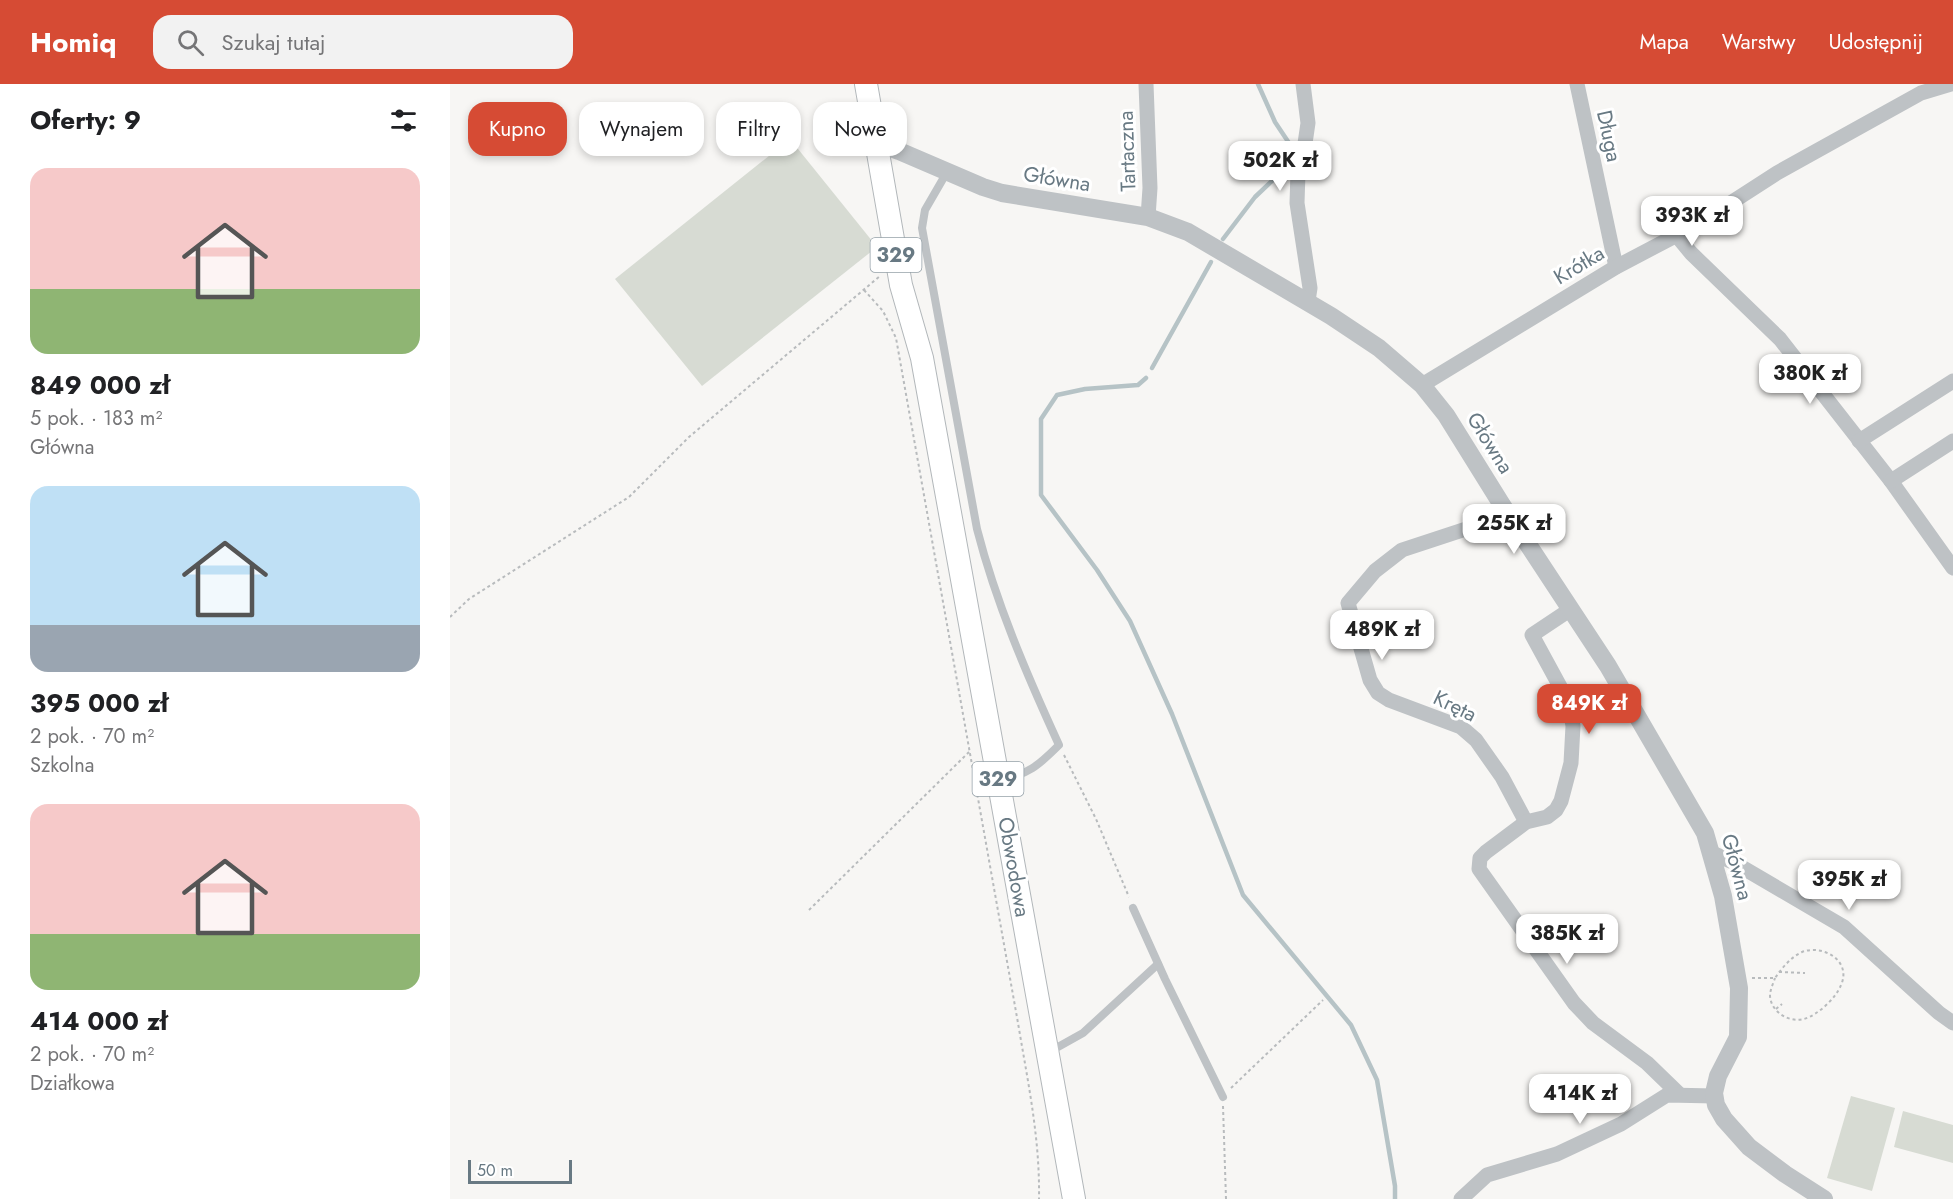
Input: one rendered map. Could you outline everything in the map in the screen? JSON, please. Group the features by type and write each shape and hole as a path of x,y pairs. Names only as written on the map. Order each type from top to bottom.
{"main road":[{"name":"Obwodowa","path":"866,84 871,102"},
{"name":"Obwodowa","path":"880,84 881,102"},
{"name":"Obwodowa","path":"885,156 897,263 905,303 922,358"},
{"name":"Obwodowa","path":"886,156 919,306 922,358 1074,1199"}],"street":[{"name":"Tartaczna","path":"1146,84 1150,188 1148,217"},
{"path":"1303,84 1308,123 1303,157 1298,172 1297,203 1310,288 1308,301"},
{"name":"Długa","path":"1577,84 1616,267"},
{"name":"Krótka","path":"1422,385 1616,267 1677,236 1777,173 1921,93 1951,84"},
{"name":"Główna","path":"903,156 1002,193 1148,217 1188,232 1308,301 1379,348 1422,385 1446,415 1608,666 1705,834 1723,896 1737,977 1739,1020 1738,1037 1718,1076 1715,1096"},
{"path":"1677,236 1691,254 1780,339 1891,482 1953,568"},
{"path":"1859,441 1953,381"},
{"path":"1891,482 1953,441"},
{"name":"Kręta","path":"1502,505 1479,525 1402,550 1376,571 1348,603 1370,680 1378,693 1389,700 1461,728 1476,740 1502,777 1526,822"},
{"path":"1571,609 1532,635 1569,703 1572,735 1571,763 1561,801 1556,810 1547,817 1526,822 1486,852 1480,858 1479,869 1574,1003 1593,1023 1647,1063 1679,1094"},
{"path":"1712,853 1733,862 1844,927 1953,1023"},
{"path":"1461,1199 1487,1175 1557,1154 1621,1124 1667,1095 1679,1094 1715,1096 1716,1105 1724,1119 1749,1147 1824,1199"}],"lane":[{"path":"947,172 925,210 922,228 977,529 998,597 1059,745 1027,773 998,780"},
{"path":"1133,908 1223,1097"},
{"path":"1048,1052 1083,1033 1158,964"}],"path":[{"path":"450,617 469,599 629,497 689,437 897,263"},
{"path":"864,290 883,311 896,338 1037,1136 1040,1163 1039,1199"},
{"path":"1059,745 1096,819 1133,908"},
{"path":"809,910 969,752"},
{"path":"1824,950 1839,962 1844,977 1835,996 1805,1019 1787,1019 1773,1005 1770,996 1775,978 1802,952 1824,950"},
{"path":"1779,972 1805,973"},
{"path":"1737,977 1775,978"},
{"path":"1226,1199 1223,1097 1323,1000"},
{"path":"1776,1009 1782,1004"}],"shaded area":[{"path":"801,153 877,247 702,386 615,279 769,156 801,156"},
{"path":"1851,1096 1895,1108 1872,1191 1827,1178"},
{"path":"1903,1111 1953,1125 1953,1163 1894,1147"}],"waterway":[{"path":"1258,84 1275,122 1291,146 1287,164"},
{"path":"1223,239 1255,197 1275,178"},
{"path":"1152,368 1211,262"},
{"path":"1146,378 1138,385 1085,389 1057,395 1041,419 1041,495 1097,570 1130,621 1172,714 1243,895 1351,1025 1377,1080 1395,1186 1395,1199"}]}
